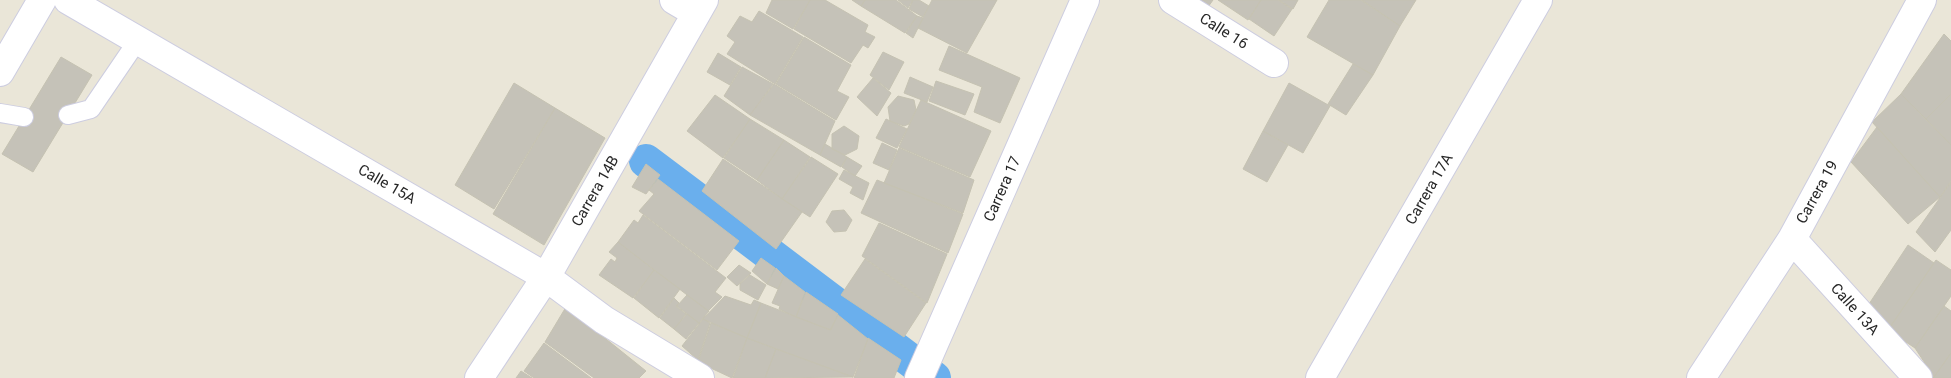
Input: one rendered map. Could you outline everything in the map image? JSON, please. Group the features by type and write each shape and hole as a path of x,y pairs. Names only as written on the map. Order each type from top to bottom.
{"street":[{"path":"0,72 42,0"},
{"name":"Calle 15A","path":"68,0 546,277 604,320 700,378"},
{"name":"Carrera 17","path":"920,378 1085,0"},
{"name":"Calle 16","path":"1173,0 1274,63"},
{"name":"Carrera 17A","path":"1320,378 1538,0"},
{"name":"Carrera 19","path":"1701,378 1792,239 1922,0"},
{"name":"Carrera 14B","path":"478,378 546,277 691,4"},
{"name":"Calle 13A","path":"1792,239 1918,378"}],"lane":[{"path":"68,115 91,109 138,40"},
{"path":"0,113 24,118"}],"building":[{"path":"772,0 810,0 793,29 766,13"},
{"path":"810,0 825,0 868,25 865,32 875,37 868,48 863,45 851,63 794,29"},
{"path":"852,0 865,0 861,6"},
{"path":"865,0 896,0 917,16 905,33 861,6"},
{"path":"898,0 913,0 908,8"},
{"path":"913,0 919,0 929,6 923,17 909,9"},
{"path":"932,0 997,0 967,53 918,28"},
{"path":"1198,0 1213,0 1208,7"},
{"path":"1218,0 1261,0 1248,20"},
{"path":"1261,0 1278,0 1292,9 1274,36 1249,19"},
{"path":"1279,0 1298,0 1293,9"},
{"path":"1329,0 1361,0 1400,26 1373,75 1307,37"},
{"path":"1362,0 1416,0 1400,26"},
{"path":"759,11 803,37 775,84 727,54 735,42 727,36 740,16 752,22"},
{"path":"917,16 923,18 913,38 906,33"},
{"path":"1944,34 1951,41 1951,94 1926,119 1901,94"},
{"path":"804,37 851,65 837,91 849,97 836,120 776,84"},
{"path":"949,46 1020,78 1000,123 974,112 982,87 939,70"},
{"path":"883,52 904,62 889,90 870,75"},
{"path":"718,53 741,67 730,85 707,72"},
{"path":"61,57 92,75 33,172 2,154"},
{"path":"1353,64 1373,75 1346,115 1328,104"},
{"path":"742,67 773,84 750,115 724,96"},
{"path":"910,77 933,87 927,102 904,93"},
{"path":"873,78 891,93 877,116 857,97"},
{"path":"936,81 974,94 965,115 929,101"},
{"path":"514,83 555,108 494,209 455,185"},
{"path":"1289,83 1330,106 1303,153 1263,131"},
{"path":"774,84 835,121 820,155 750,115"},
{"path":"1901,94 1951,145 1951,181 1940,197 1872,122"},
{"path":"1951,94 1951,145 1926,119"},
{"path":"715,95 750,119 723,158 687,131"},
{"path":"898,96 914,100 916,110 909,124 904,126 890,121 888,107"},
{"path":"921,100 991,131 970,177 899,147"},
{"path":"555,108 605,138 544,245 493,214"},
{"path":"750,119 784,140 757,180 724,158"},
{"path":"886,119 907,129 897,148 876,138"},
{"path":"844,126 859,136 857,149 845,155 832,149 832,134"},
{"path":"1877,127 1940,197 1908,224 1851,162"},
{"path":"1263,131 1288,145 1267,182 1243,169"},
{"path":"784,140 810,157 782,199 757,180"},
{"path":"882,143 897,150 889,170 873,163"},
{"path":"825,144 847,157 841,167 820,155"},
{"path":"899,148 974,180 963,213 884,183"},
{"path":"811,157 838,174 810,217 782,199"},
{"path":"847,157 862,166 855,176 842,167"},
{"path":"723,159 802,212 776,249 702,191"},
{"path":"646,164 660,175 646,194 632,187"},
{"path":"844,170 869,183 863,200 850,193 853,187 839,179"},
{"path":"658,179 739,241 717,270 639,211 654,194 649,190"},
{"path":"877,180 963,214 948,253 861,213"},
{"path":"1951,182 1951,230 1935,252 1916,232"},
{"path":"844,210 852,220 846,231 834,232 826,222 832,211"},
{"path":"643,215 726,278 715,292 722,297 708,311 618,242 634,220 638,223"},
{"path":"879,223 947,254 927,303 862,256"},
{"path":"618,242 654,270 633,298 599,275 611,259 615,262 617,258 609,252"},
{"path":"1908,245 1934,263 1888,330 1867,307"},
{"path":"761,258 775,268 767,284 752,271"},
{"path":"865,259 926,303 904,337 841,295"},
{"path":"1936,260 1951,270 1951,296 1915,348 1888,330"},
{"path":"739,265 751,273 737,286 727,277"},
{"path":"776,268 784,276 778,289 767,284"},
{"path":"654,270 680,289 659,318 634,298"},
{"path":"750,275 766,285 758,300 740,290 740,284"},
{"path":"784,276 805,292 796,317 779,309 780,306 772,303"},
{"path":"806,292 838,314 831,330 796,317"},
{"path":"687,295 709,311 699,323 677,306"},
{"path":"725,296 751,305 754,300 761,303 747,338 703,319"},
{"path":"674,298 679,303 676,306 686,314 674,329 660,318"},
{"path":"761,303 830,330 838,315 868,339 853,377 747,338"},
{"path":"1944,306 1951,311 1951,353 1934,377 1915,348"},
{"path":"566,307 646,371 639,378 594,378 545,342"},
{"path":"687,314 699,323 686,339 674,329"},
{"path":"703,319 710,323 698,360 682,346"},
{"path":"711,323 747,338 732,378 698,362"},
{"path":"747,338 776,349 765,378 733,378"},
{"path":"868,338 901,360 894,378 854,378"},
{"path":"544,343 591,378 534,378 524,371"},
{"path":"776,349 853,377 765,378"},
{"path":"1951,353 1951,378 1933,378 1934,377"},
{"path":"521,371 532,378 516,378"}],"waterway":[{"path":"646,161 934,378"}]}
